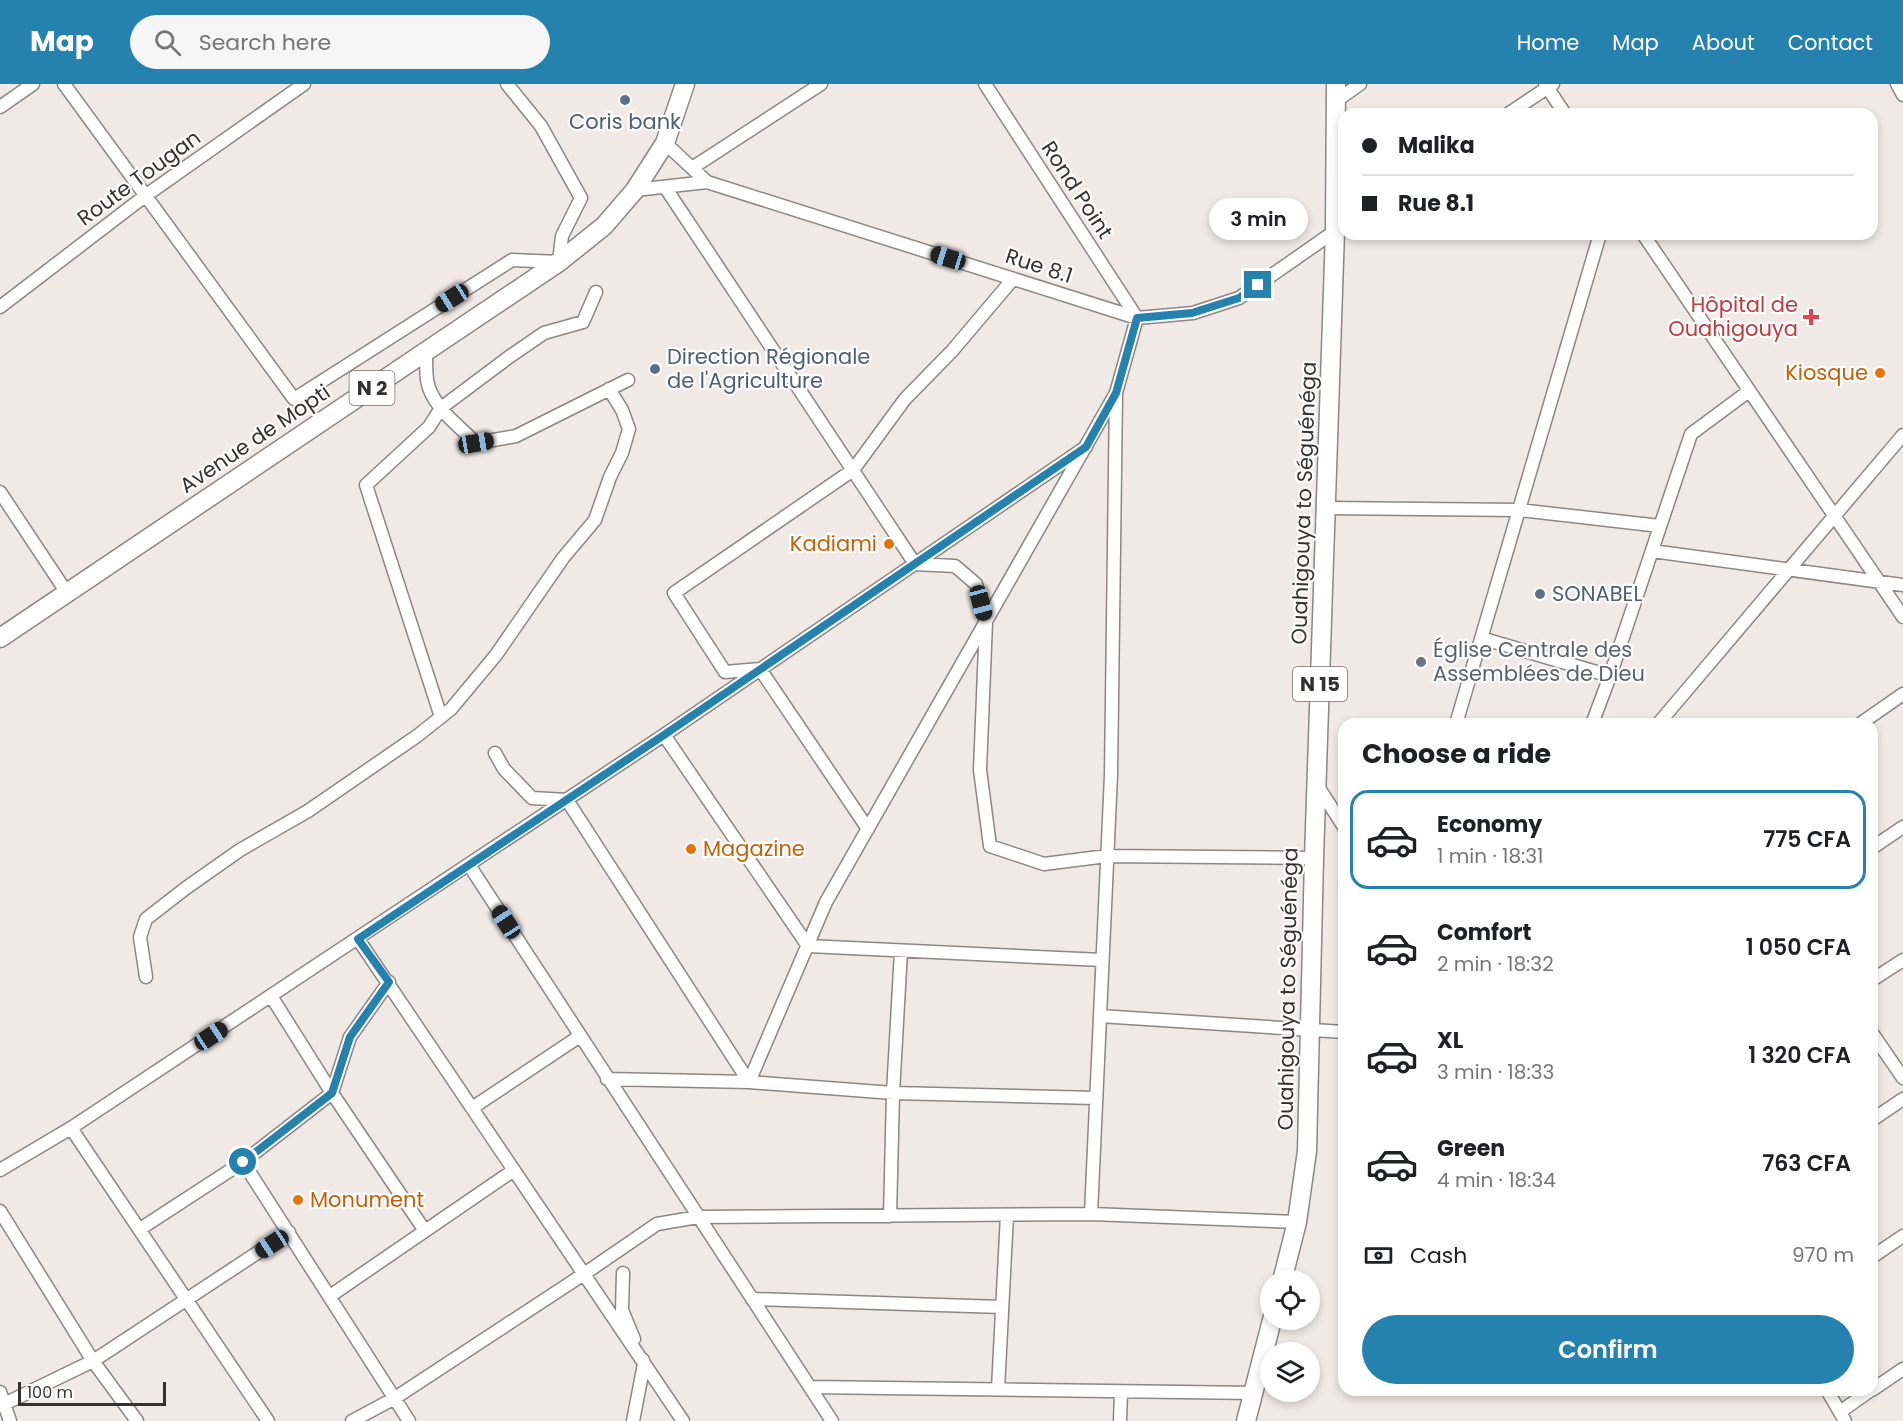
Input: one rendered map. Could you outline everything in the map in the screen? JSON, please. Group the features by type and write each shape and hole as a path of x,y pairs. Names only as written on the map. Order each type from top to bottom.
{"main road":[{"name":"Avenue de Mopti","path":"0,638 559,262 604,226 635,190 665,143 685,84"},
{"name":"Ouahigouya to Séguénéga","path":"1336,93 1338,160"},
{"name":"Ouahigouya to Séguénéga","path":"1285,1270 1297,1222 1307,1151 1326,508 1339,240"},
{"path":"1246,1421 1270,1330"}],"street":[{"path":"0,107 33,84"},
{"path":"64,84 294,399 512,260 559,262 562,236 580,198 542,126 507,84"},
{"name":"Route Tougan","path":"0,307 145,196 304,84"},
{"path":"692,168 821,84"},
{"name":"Rond Point","path":"985,84 1137,318"},
{"path":"1336,93 1360,84"},
{"path":"1897,84 1903,94"},
{"path":"1516,108 1549,85 1562,108"},
{"name":"Rue 8.1","path":"665,143 707,182"},
{"name":"Rue 8.1","path":"635,190 707,182 1137,318 1192,313 1239,298 1338,229"},
{"path":"665,187 915,564"},
{"path":"1458,718 1598,240"},
{"path":"1647,240 1903,618"},
{"path":"760,669 725,672 674,594 853,470 905,399 952,351 1013,279"},
{"path":"441,717 366,484 429,427 441,408 544,333 583,322 596,292"},
{"path":"749,1083 826,902 1116,393 1137,318"},
{"path":"426,352 427,382 432,395 441,408 476,443 516,436 628,380"},
{"path":"146,977 140,937 146,919 240,850 308,811 417,736 451,709 496,655 563,558 595,520 610,477 622,453 629,429 622,410 609,389"},
{"path":"1594,718 1691,434 1749,391"},
{"path":"1091,1214 1107,856 1114,609 1116,393"},
{"path":"1665,718 1903,435"},
{"path":"0,1170 71,1128 567,800 1086,447"},
{"path":"0,492 67,593"},
{"path":"1326,508 1519,510 1660,526"},
{"path":"1652,551 1903,585"},
{"path":"915,564 955,566 975,584 986,622 980,770 990,846 1044,864 1107,856 1314,858"},
{"path":"1481,638 1610,676"},
{"path":"760,669 868,829"},
{"path":"1869,718 1903,694"},
{"path":"664,735 808,946"},
{"path":"495,753 504,768 532,798 567,800"},
{"path":"1317,784 1338,817"},
{"path":"567,800 749,1083"},
{"path":"1878,844 1903,827"},
{"path":"469,865 832,1421"},
{"path":"358,939 683,1421"},
{"path":"808,946 1102,960"},
{"path":"890,1216 893,1093 901,951"},
{"path":"1878,976 1903,960"},
{"path":"140,1229 243,1162 332,1093 350,1037 389,982"},
{"path":"271,996 332,1093 425,1231"},
{"path":"1100,1016 1338,1031"},
{"path":"472,1108 580,1036"},
{"path":"1878,1042 1903,1078"},
{"path":"607,1079 749,1083 893,1093 1096,1098"},
{"path":"1878,1116 1903,1099"},
{"path":"71,1128 268,1421"},
{"path":"243,1162 409,1421"},
{"path":"330,1296 514,1170"},
{"path":"0,1211 93,1360 136,1421"},
{"path":"352,1421 394,1398 657,1224 698,1218 1091,1214 1297,1222"},
{"path":"998,1389 1007,1215"},
{"path":"10,1421 1,1401 93,1360 289,1232"},
{"path":"1878,1253 1903,1236"},
{"path":"623,1273 622,1310 644,1364 633,1421"},
{"path":"752,1299 1002,1307"},
{"path":"1878,1386 1903,1369"},
{"path":"810,1387 1254,1394"},
{"path":"1120,1421 1121,1392"},
{"path":"1831,1396 1843,1416 1865,1396"}],"place":[{"name":"Coris bank","path":"625,100"},
{"name":"Hôpital de Ouahigouya","path":"1811,317"},
{"name":"Direction Régionale de l'Agriculture","path":"655,369"},
{"name":"Kiosque","path":"1880,373"},
{"name":"Kadiami","path":"889,544"},
{"name":"SONABEL","path":"1540,594"},
{"name":"Église Centrale des Assemblées de Dieu","path":"1421,662"},
{"name":"Magazine","path":"691,849"},
{"name":"Monument","path":"298,1200"}],"route":[{"path":"243,1162 332,1093 350,1037 389,982 358,939 664,735 1086,447 1116,393 1137,318 1192,313 1239,298 1258,285"}]}
